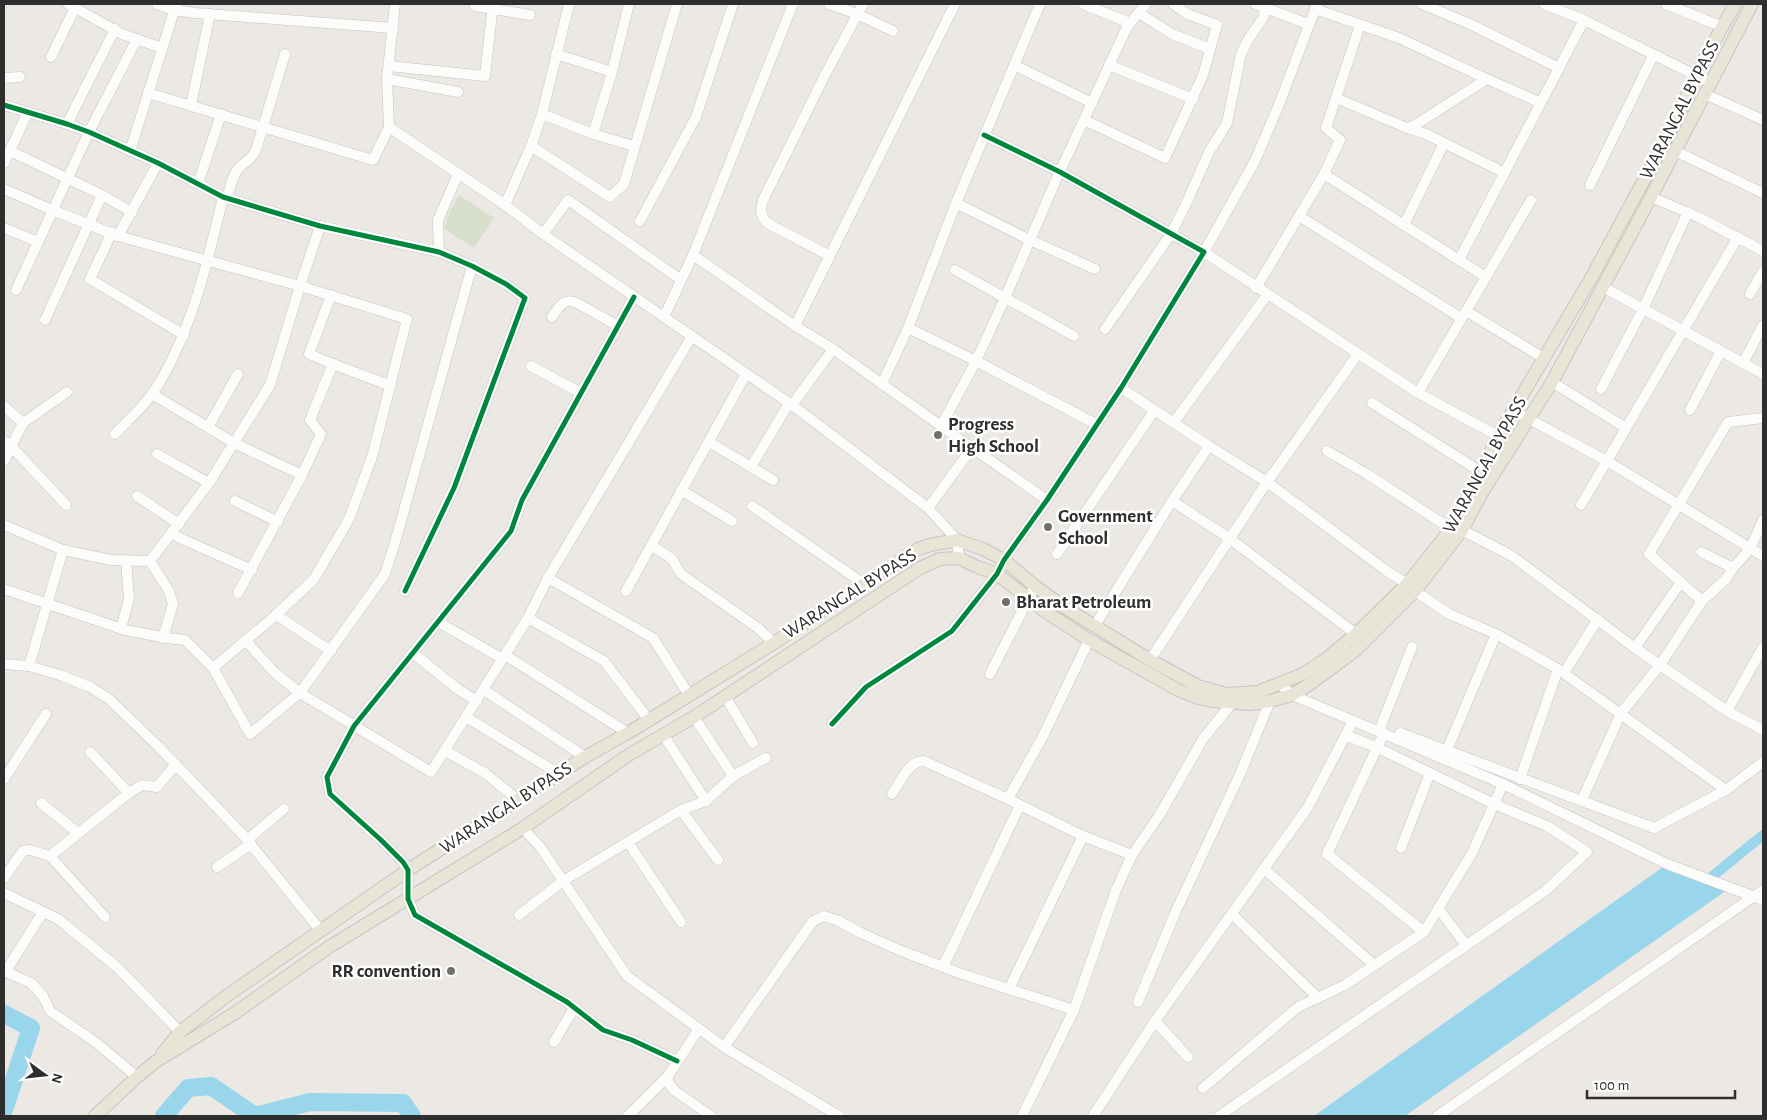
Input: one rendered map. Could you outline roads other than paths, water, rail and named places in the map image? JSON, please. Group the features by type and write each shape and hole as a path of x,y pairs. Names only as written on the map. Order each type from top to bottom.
{"main road":[{"name":"WARANGAL BYPASS","path":"155,1062 180,1032 241,985 351,909 403,862 518,800 585,757 628,733 774,643 918,549 930,545 957,540 983,549 1004,560 1064,607 1150,660 1198,686 1226,694 1258,692 1280,684 1306,679 1326,659 1411,588 1457,529 1498,436 1590,280 1638,192 1696,76 1735,4"},
{"path":"1457,529 1552,382 1752,4"},
{"path":"96,1116 155,1062 234,1013 329,947 523,828 630,754 694,718 920,568 940,559 959,558 997,574 1028,599 1089,640 1178,690 1212,701 1232,703 1250,704 1270,701 1292,694 1306,679 1356,650 1411,588"}],"street":[{"path":"157,4 210,14 393,28"},
{"path":"148,93 373,160 389,127 387,80 395,4"},
{"path":"475,4 475,6 493,6 530,15"},
{"path":"505,204 531,146 542,114 569,4"},
{"path":"593,134 612,72 629,4"},
{"path":"531,146 610,196 624,184 677,4"},
{"path":"640,221 696,117 733,4"},
{"path":"664,317 693,255 793,4"},
{"path":"829,4 857,14 893,31"},
{"path":"830,256 767,223 762,217 760,210 763,200 816,93 863,4"},
{"path":"795,326 955,4"},
{"path":"882,384 908,328 956,203 1040,4"},
{"path":"1083,4 1130,23"},
{"path":"941,426 976,361 1109,66 1130,23 1146,4"},
{"path":"1084,120 1165,158 1203,75 1217,25 1187,14 1173,4"},
{"path":"1255,4 1308,24"},
{"path":"1422,4 1470,24 1559,68"},
{"path":"1544,4 1584,20 1696,76 1708,88 1763,120"},
{"path":"1666,4 1723,27"},
{"path":"51,57 72,6 114,30 162,48"},
{"path":"389,66 485,76 493,6"},
{"path":"832,724 866,687 952,631 997,574 1004,560 1047,500 1121,388 1204,252 1255,161 1280,102 1316,6 1360,25 1399,38 1541,103"},
{"path":"130,151 175,7"},
{"path":"1105,329 1171,234 1208,152 1227,123 1241,54 1263,18 1266,8"},
{"path":"1139,13 1172,34 1210,49"},
{"path":"191,105 210,14"},
{"path":"1458,260 1584,20"},
{"path":"1256,288 1324,174 1340,140 1326,128 1360,25"},
{"path":"67,124 114,30"},
{"path":"16,290 89,132 136,39"},
{"path":"115,434 160,383 184,335 208,261 225,198 239,168 253,156 286,54"},
{"path":"556,54 612,72"},
{"path":"1590,186 1653,56"},
{"path":"1014,65 1092,103"},
{"path":"1109,66 1193,98"},
{"path":"4,78 20,77"},
{"path":"1407,128 1487,79"},
{"path":"387,80 458,92"},
{"path":"1336,98 1426,134 1505,173"},
{"path":"4,105 89,132 158,163 225,198 320,226 439,252 472,266 506,284 525,298 454,488 405,591"},
{"path":"4,163 28,112"},
{"path":"198,184 221,114"},
{"path":"542,114 593,134 634,146"},
{"path":"389,127 505,204 543,234 791,404 928,508 957,540 959,558"},
{"path":"984,135 1060,172 1204,252 1418,393 1498,436"},
{"path":"1404,225 1444,143"},
{"path":"10,151 102,195 132,212"},
{"path":"1675,151 1763,192"},
{"path":"158,163 132,212 115,234 90,279 184,335"},
{"path":"439,252 438,220 458,174"},
{"path":"1324,174 1486,277"},
{"path":"4,189 115,234 331,295 407,319 372,457 349,520 314,579 276,615 213,668"},
{"path":"45,320 102,195"},
{"path":"1651,197 1688,212 1763,251"},
{"path":"543,234 568,200 681,280"},
{"path":"1418,393 1531,200"},
{"path":"956,203 1030,240 1095,269"},
{"path":"1601,389 1643,309 1688,212"},
{"path":"1299,216 1464,315 1545,358"},
{"path":"150,561 209,483 270,385 320,226"},
{"path":"4,228 38,242"},
{"path":"1581,505 1738,237"},
{"path":"693,255 795,326 833,349 1047,500"},
{"path":"4,589 121,628 164,638 185,640 213,668 250,734 300,693 385,574 472,266"},
{"path":"955,270 1074,336"},
{"path":"1750,294 1763,271"},
{"path":"1603,288 1763,374"},
{"path":"331,295 309,354 391,386"},
{"path":"1174,422 1267,295"},
{"path":"634,297 522,500 511,531 354,726 327,777 330,794 403,862 408,899 416,916 567,1002 603,1030 632,1040 677,1061"},
{"path":"552,317 562,303 570,301 618,326"},
{"path":"1744,363 1763,325"},
{"path":"908,328 976,361 1096,424"},
{"path":"246,641 275,673 300,693 431,772 528,618 548,578 692,336"},
{"path":"751,467 791,404 833,349"},
{"path":"1690,410 1721,351"},
{"path":"1150,660 1267,482 1358,354"},
{"path":"238,593 278,522 321,434 310,420 333,364"},
{"path":"531,366 581,393"},
{"path":"208,427 238,374"},
{"path":"626,591 746,374"},
{"path":"1552,382 1626,428"},
{"path":"1121,388 1267,482 1376,563 1449,614 1496,634 1561,671 1726,790"},
{"path":"4,461 7,443 23,423 66,392"},
{"path":"152,394 234,443 302,474"},
{"path":"1372,403 1482,472"},
{"path":"4,406 23,423"},
{"path":"1057,554 1154,411"},
{"path":"1514,411 1607,461 1763,556"},
{"path":"1702,601 1649,554 1728,422 1763,418"},
{"path":"709,442 773,480"},
{"path":"7,443 66,505"},
{"path":"1095,626 1172,501 1209,446"},
{"path":"928,508 972,448"},
{"path":"1327,451 1457,529 1512,556 1635,648 1727,711 1763,730"},
{"path":"157,454 209,483"},
{"path":"681,490 732,521"},
{"path":"137,496 179,524"},
{"path":"235,501 278,522"},
{"path":"1172,501 1230,538 1356,634"},
{"path":"752,506 864,584"},
{"path":"1582,800 1621,713 1660,665 1702,601 1726,578 1750,549 1763,520"},
{"path":"4,525 63,550 110,560 150,561"},
{"path":"171,534 252,570"},
{"path":"652,545 672,559 682,574 758,628 774,643"},
{"path":"29,666 63,550"},
{"path":"1701,552 1733,568"},
{"path":"121,628 129,599 126,560"},
{"path":"150,561 168,591 173,604 164,638"},
{"path":"548,578 653,638 689,695"},
{"path":"1635,648 1681,582"},
{"path":"990,674 1035,586"},
{"path":"276,615 331,651"},
{"path":"528,618 604,661 649,720"},
{"path":"1520,779 1561,671 1598,619"},
{"path":"438,622 504,657 628,733"},
{"path":"1447,750 1496,634"},
{"path":"1008,799 1042,738 1089,640"},
{"path":"1412,646 1382,729 1378,748 1327,854 1424,932"},
{"path":"1727,711 1763,647"},
{"path":"413,653 459,690 477,701"},
{"path":"4,664 29,666 60,675 90,687 109,699 223,813 321,931"},
{"path":"1306,679 1312,698 1503,784 1667,864 1759,898"},
{"path":"1280,684 1292,694 1352,721 1447,750 1654,828 1726,790 1763,762"},
{"path":"484,690 585,757"},
{"path":"725,696 753,742"},
{"path":"1138,1002 1176,910 1241,772 1270,701"},
{"path":"1022,1116 1074,1010 1116,890 1132,855 1159,816 1203,739 1232,703"},
{"path":"4,779 46,714"},
{"path":"466,717 559,774"},
{"path":"694,718 733,776"},
{"path":"1093,1116 1155,1021 1308,807 1352,721"},
{"path":"1219,1116 1545,891 1587,852 1547,826 1494,804 1378,748 1345,735"},
{"path":"664,736 706,801"},
{"path":"445,751 485,774 518,800"},
{"path":"90,752 129,793"},
{"path":"519,915 563,881 681,810 706,801 733,776 766,758"},
{"path":"892,794 912,765 919,761 924,761 1083,836 1132,855"},
{"path":"50,856 129,793 142,785 157,788 176,764"},
{"path":"1401,848 1430,773"},
{"path":"1203,1088 1298,1007 1345,985 1373,964 1424,932 1472,853 1503,784"},
{"path":"41,803 78,833"},
{"path":"943,967 1020,805"},
{"path":"217,867 249,842 284,809"},
{"path":"681,810 718,860"},
{"path":"523,828 540,848 563,881 626,976 698,1030 839,1116"},
{"path":"1009,989 1083,836"},
{"path":"628,842 681,922"},
{"path":"4,878 23,851 30,850 50,856 105,916"},
{"path":"1264,869 1373,964"},
{"path":"1437,1116 1759,898 1763,890"},
{"path":"4,893 58,919 117,967 180,1032"},
{"path":"1438,908 1466,945"},
{"path":"42,912 5,971 30,984 43,996 50,1011 98,1044 137,1077"},
{"path":"1232,914 1318,998"},
{"path":"724,1047 813,921 824,916 839,921 899,950 943,967 1074,1010"},
{"path":"554,1042 574,1008"},
{"path":"1155,1021 1188,1057"},
{"path":"628,1116 668,1076 698,1030"},
{"path":"668,1076 668,1083 676,1091 711,1116"}],"water":[{"path":"1667,864 1727,890 1405,1116 1314,1116"}],"waterway":[{"path":"1704,883 1763,835"},
{"path":"4,1014 31,1028 4,1110"},
{"path":"164,1116 188,1088 211,1086 255,1116 310,1102 403,1103 412,1116"}],"place":[{"name":"Progress High School","path":"938,435"},
{"name":"Government School","path":"1048,527"},
{"name":"Bharat Petroleum","path":"1006,602"},
{"name":"RR convention","path":"451,971"}]}
